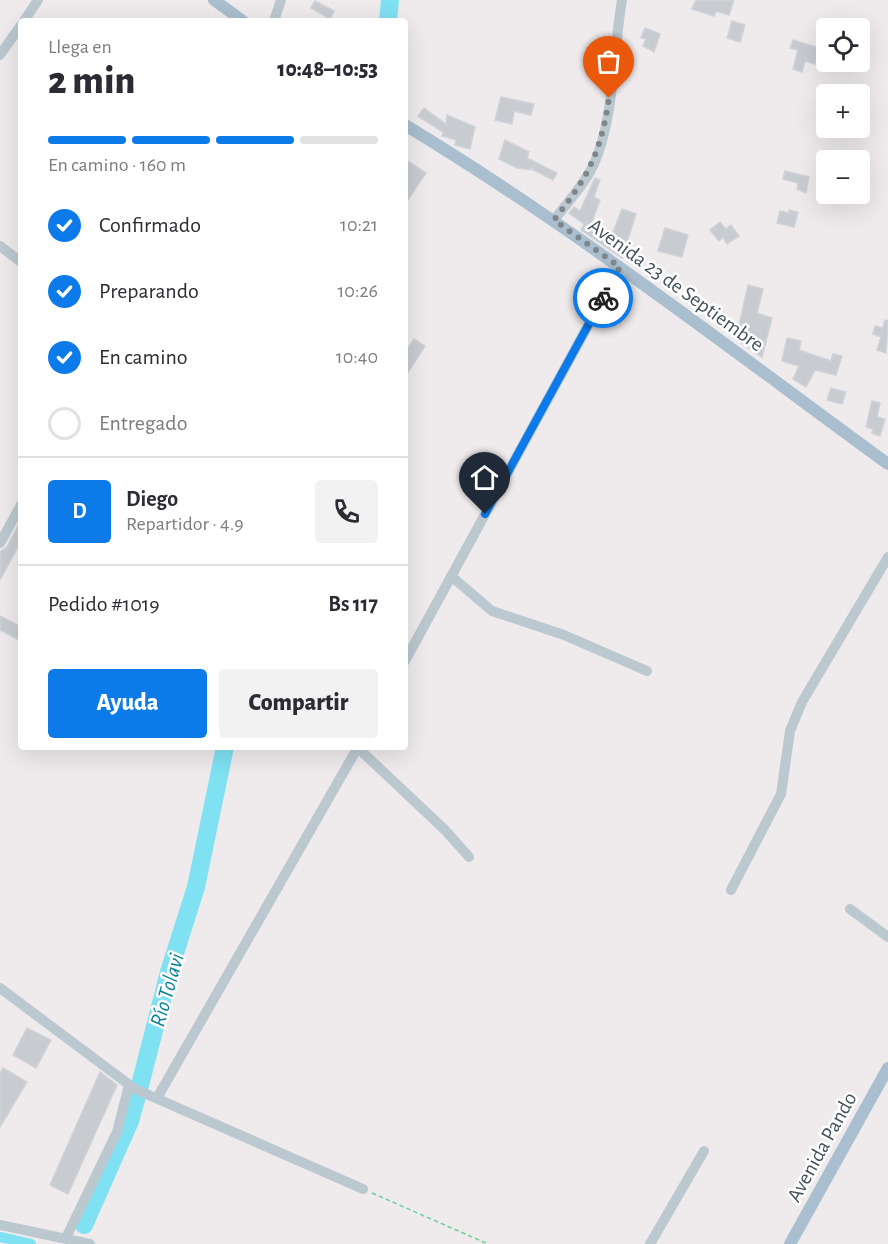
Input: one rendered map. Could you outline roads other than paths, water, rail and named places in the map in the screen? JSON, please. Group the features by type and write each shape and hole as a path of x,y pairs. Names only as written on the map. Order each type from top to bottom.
{"main road":[{"path":"214,0 239,18"},
{"name":"Avenida 23 de Septiembre","path":"408,127 487,174 554,220 888,465"},
{"name":"Avenida Pando","path":"790,1244 888,1068"}],"street":[{"path":"26,18 38,0"},
{"path":"275,18 281,0"},
{"path":"554,220 580,188 594,163 605,122 622,0"},
{"path":"0,55 18,29"},
{"path":"0,246 18,260"},
{"path":"408,655 620,267"},
{"path":"0,543 18,510"},
{"path":"731,890 782,794 790,731 802,702 888,557"},
{"path":"451,576 492,611 564,635 647,671"},
{"path":"157,1098 357,750"},
{"path":"360,750 445,830 469,857"},
{"path":"850,909 888,937"},
{"path":"0,988 132,1087 363,1189"},
{"path":"66,1238 117,1132 132,1087"},
{"path":"650,1244 704,1152"},
{"path":"0,1225 90,1244"}],"waterway":[{"name":"Río Tolavi","path":"388,18 390,0"},
{"name":"Río Tolavi","path":"84,1225 130,1121 169,972 196,887 224,750"},
{"path":"0,1237 31,1244"}]}
